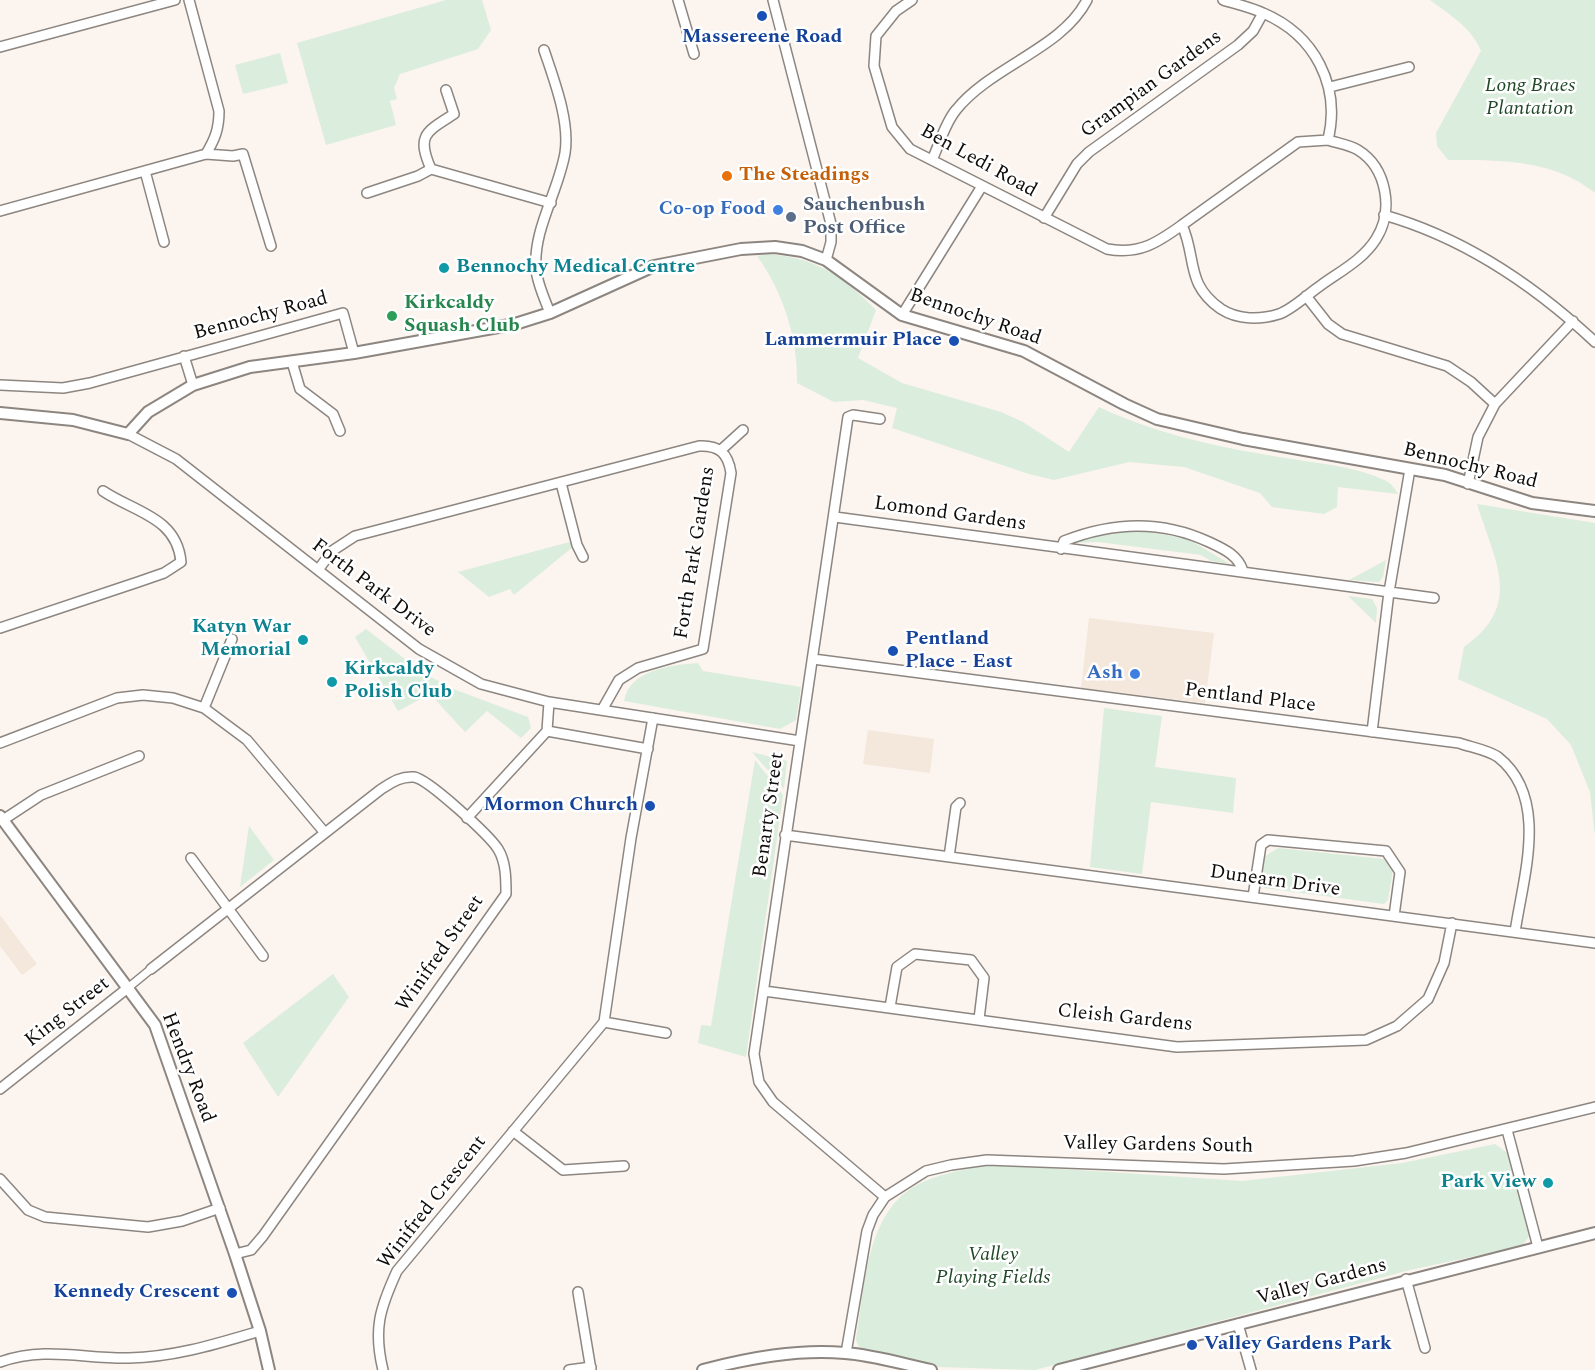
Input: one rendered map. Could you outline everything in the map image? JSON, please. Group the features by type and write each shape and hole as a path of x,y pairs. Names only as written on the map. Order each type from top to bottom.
{"street":[{"path":"0,47 175,0"},
{"path":"189,0 219,111 215,140 206,154"},
{"path":"678,0 694,54"},
{"path":"772,0 831,224 831,242 826,260"},
{"name":"Ben Ledi Road","path":"912,0 896,10 876,36 874,66 892,127 910,148 1107,249 1122,252 1155,244 1182,225"},
{"path":"932,160 955,110 995,75 1058,34 1087,0"},
{"path":"1223,0 1263,13 1287,26 1312,48 1330,87 1333,106 1328,140"},
{"name":"Grampian Gardens","path":"1044,218 1077,164 1089,152 1238,45 1253,31 1263,13"},
{"path":"544,50 563,121 565,152 551,203 538,237 536,271 550,313"},
{"path":"1330,87 1409,67"},
{"path":"431,169 423,150 423,141 428,131 454,114 446,90"},
{"path":"1328,140 1357,149 1373,162 1385,187 1382,228 1376,240 1362,256 1281,313 1266,317 1246,318 1221,309 1202,291 1192,272 1187,237 1182,225 1298,142 1328,140"},
{"path":"0,211 206,154 233,156 242,149 271,246"},
{"path":"367,193 418,176 431,169 551,203"},
{"path":"144,171 164,242"},
{"path":"902,315 982,186"},
{"path":"1384,215 1417,224 1462,243 1551,303 1595,342"},
{"name":"Bennochy Road","path":"128,434 148,412 193,385 250,367 354,353 515,324 550,313 654,266 714,254 775,247 802,251 826,260 902,315 1024,351 1117,401 1157,418 1243,439 1444,475 1532,503 1595,511"},
{"path":"1306,296 1328,324 1342,334 1447,366 1471,382 1495,405"},
{"name":"Bennochy Road","path":"0,385 63,388 343,313 354,353"},
{"path":"1468,484 1478,437 1495,405 1573,321"},
{"name":"Bennochy Road","path":"184,356 193,385"},
{"path":"292,362 294,377 300,389 333,414 340,431"},
{"path":"0,413 73,420 128,434"},
{"name":"Benarty Street","path":"880,419 853,414 848,417 754,1054 759,1082 773,1102 885,1197"},
{"name":"Forth Park Gardens","path":"721,450 743,430"},
{"name":"Forth Park Drive","path":"128,434 176,459 419,649 481,684 549,702 800,741"},
{"name":"Forth Park Gardens","path":"318,570 332,551 355,536 699,446 712,446 721,450 729,461 731,473 702,649 638,668 619,680 603,710"},
{"path":"1372,732 1389,592 1410,469"},
{"path":"561,483 577,545 583,557"},
{"path":"0,628 164,573 181,561 180,552 170,530 136,508 119,502 103,491"},
{"name":"Lomond Gardens","path":"835,517 1434,598"},
{"path":"1061,549 1064,541 1091,530 1137,525 1166,528 1189,533 1225,549 1240,561 1243,572"},
{"path":"204,708 232,639"},
{"name":"Pentland Place","path":"813,659 1459,743 1497,756 1512,773 1528,806 1531,825 1515,932"},
{"path":"0,743 117,698 143,694 173,698 204,708 247,740 325,833"},
{"path":"467,818 547,731 549,702"},
{"path":"653,718 604,1022 666,1034"},
{"path":"547,731 648,749"},
{"path":"1,818 41,795 139,756"},
{"name":"Winifred Street","path":"151,969 380,790 404,777 425,781 467,818 498,849 506,871 506,894 263,1236 251,1250 235,1254"},
{"path":"950,857 956,807 960,803"},
{"name":"Hendry Road","path":"1,818 129,987 155,1025 220,1208 260,1331 269,1370"},
{"name":"Dunearn Drive","path":"785,835 1595,943"},
{"path":"1253,897 1261,845 1268,840 1386,851 1400,872 1394,915"},
{"path":"191,858 263,956"},
{"name":"Cleish Gardens","path":"764,990 1177,1047 1366,1040 1397,1026 1428,999 1444,963 1452,923"},
{"path":"890,1007 897,967 915,954 971,960 984,978 979,1019"},
{"path":"129,987 151,969"},
{"name":"King Street","path":"2,1084 129,987"},
{"name":"Winifred Crescent","path":"383,1370 378,1350 380,1309 397,1271 604,1022"},
{"name":"Valley Gardens South","path":"846,1353 867,1231 873,1215 885,1197 926,1171 987,1160 1235,1168 1354,1161 1507,1130 1595,1107"},
{"path":"1507,1130 1538,1246"},
{"name":"Winifred Crescent","path":"513,1131 563,1170 624,1166"},
{"path":"0,1179 28,1210 45,1217 148,1227 182,1221 220,1208"},
{"name":"Valley Gardens","path":"1059,1370 1406,1279 1595,1233"},
{"path":"1406,1279 1425,1348"},
{"path":"569,1370 591,1368 578,1292"},
{"path":"1238,1324 1251,1370"},
{"path":"0,1362 43,1352 127,1358 181,1354 260,1331"},
{"path":"703,1370 742,1360 780,1354 846,1353 931,1370"}],"shaded area":[{"path":"1089,618 1214,633 1205,703 1081,688"},
{"path":"868,730 934,739 930,773 863,764"},
{"path":"0,915 37,964 22,975 0,946"}],"green space":[{"path":"446,0 482,0 491,30 478,49 400,74 394,88 397,99 390,101 396,125 326,145 297,43"},
{"name":"Long Braes Plantation","path":"1430,0 1595,0 1595,193 1579,182 1543,168 1506,161 1448,160 1437,146 1436,133 1481,51 1466,29"},
{"path":"280,53 288,83 243,94 235,65"},
{"path":"767,254 785,256 828,270 852,287 876,310 858,358 902,383 1001,412 1023,422 1069,452 1099,407 1165,432 1233,449 1357,470 1387,482 1398,494 1338,487 1337,507 1324,514 1272,507 1260,493 1184,467 1129,462 1054,480 1029,474 892,428 897,408 863,400 834,402 797,383 795,349 787,316 774,285 757,256"},
{"path":"1477,504 1595,523 1595,836 1590,792 1571,745 1547,719 1458,679 1464,647 1483,631 1494,615 1499,599 1500,582 1497,564"},
{"path":"1138,530 1188,539 1230,564 1211,561 1201,555 1098,542 1073,543 1085,536"},
{"path":"573,541 574,546 514,595 510,589 489,597 458,572"},
{"path":"1386,560 1383,577 1379,582 1349,580"},
{"path":"1348,596 1372,599 1377,608 1376,623"},
{"path":"366,629 423,673 456,690 528,717 531,728 521,738 487,711 465,732 430,694 398,711 355,637"},
{"path":"698,663 703,671 801,687 796,720 780,729 624,701 634,682 642,676 676,665"},
{"path":"1104,708 1162,716 1155,767 1236,778 1233,813 1151,802 1142,874 1090,867"},
{"path":"752,752 787,761 784,789"},
{"path":"755,760 783,795 746,1057 698,1043 701,1025 711,1026"},
{"path":"249,826 274,860 240,887"},
{"path":"1278,848 1384,859 1393,870 1388,900 1384,904 1264,888 1260,882 1264,857"},
{"path":"333,974 349,997 278,1097 243,1043"},
{"name":"Valley Playing Fields","path":"1495,1144 1509,1154 1530,1235 1522,1246 1410,1270 1035,1370 938,1367 866,1353 859,1347 856,1340 866,1274 879,1229 889,1210 904,1194 923,1182 939,1176 989,1164 1242,1181 1402,1163"}],"place":[{"name":"Massereene Road","path":"762,16"},
{"name":"The Steadings","path":"727,176"},
{"name":"Co-op Food","path":"778,210"},
{"name":"Sauchenbush Post Office","path":"791,217"},
{"name":"Bennochy Medical Centre","path":"444,268"},
{"name":"Kirkcaldy Squash Club","path":"392,316"},
{"name":"Lammermuir Place","path":"954,341"},
{"name":"Katyn War Memorial","path":"303,640"},
{"name":"Pentland Place - East","path":"893,651"},
{"name":"Ash","path":"1135,674"},
{"name":"Kirkcaldy Polish Club","path":"332,682"},
{"name":"Mormon Church","path":"650,806"},
{"name":"Park View","path":"1548,1183"},
{"name":"Kennedy Crescent","path":"232,1293"},
{"name":"Valley Gardens Park","path":"1192,1345"}]}
